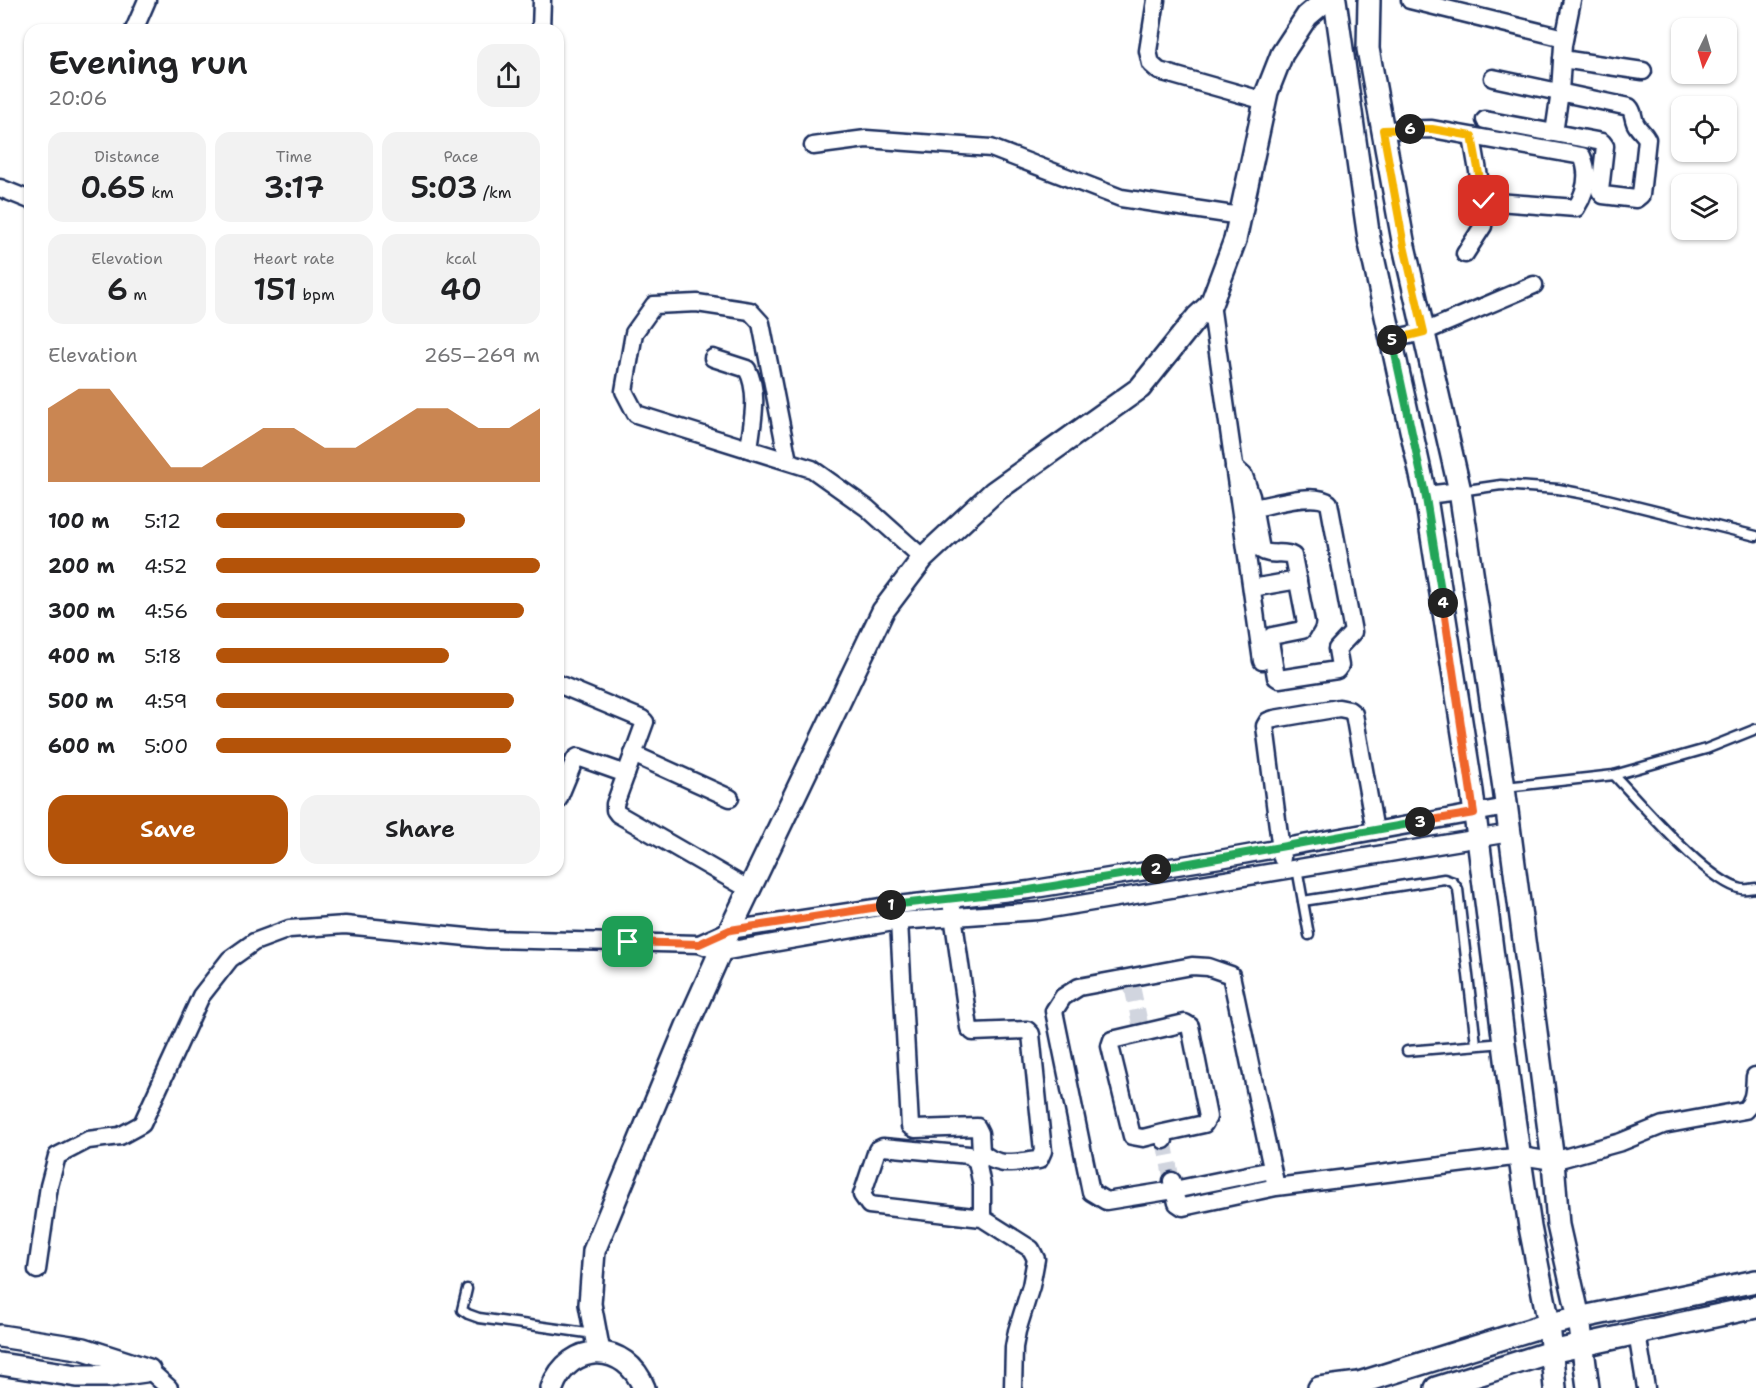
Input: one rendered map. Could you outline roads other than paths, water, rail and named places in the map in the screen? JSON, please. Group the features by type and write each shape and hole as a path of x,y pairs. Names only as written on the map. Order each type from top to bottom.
{"street":[{"path":"137,24 147,0"},
{"path":"541,24 542,0"},
{"path":"1156,0 1148,51 1151,64 1159,70 1265,101"},
{"path":"644,1388 639,1375 628,1363 597,1343 590,1304 594,1251 687,1026 730,930 883,611 923,558 994,492 1140,388 1197,317 1211,304 1235,240 1265,101 1282,54 1307,16 1326,0"},
{"path":"1335,0 1370,238 1426,495 1478,838 1530,1227 1549,1324 1555,1388"},
{"path":"1369,0 1368,49 1404,246 1460,491 1506,797 1553,1161 1558,1225 1579,1318 1588,1388"},
{"path":"1410,0 1564,38"},
{"path":"1554,133 1564,38 1572,0"},
{"path":"1562,59 1643,71"},
{"path":"1485,120 1602,142 1605,146 1600,191 1603,195 1636,200 1641,195 1647,139 1635,125 1632,110 1629,107 1493,78"},
{"path":"1349,102 1377,97"},
{"path":"1383,130 1432,129 1581,156 1587,168 1584,196 1576,208 1484,201"},
{"path":"1465,254 1483,226 1485,211 1472,136"},
{"path":"813,146 866,139 991,148 1121,198 1240,216"},
{"path":"0,188 24,198"},
{"path":"1391,339 1424,332 1534,285"},
{"path":"788,461 761,323 750,311 697,303 654,305 634,333 624,391 636,414 812,469 867,508 923,558"},
{"path":"1211,304 1262,662"},
{"path":"713,357 747,369 752,377 755,392 749,449"},
{"path":"1234,467 1245,476 1254,508 1261,550 1267,554 1287,553 1293,556 1298,580 1306,623 1302,630 1272,636 1270,641 1276,676 1279,680 1336,670 1340,666 1337,649 1353,632 1329,503 1325,499 1313,497 1254,508"},
{"path":"1426,495 1460,491"},
{"path":"1252,588 1298,580"},
{"path":"564,686 642,719 645,725 615,804 618,814 750,890"},
{"path":"1290,869 1280,848 1265,726 1274,718 1339,708 1349,710 1354,714 1375,831"},
{"path":"633,754 730,798"},
{"path":"564,786 575,759 578,757 626,774"},
{"path":"699,944 730,930 888,906 1029,890 1474,813 1506,797"},
{"path":"37,1270 49,1186 57,1155 88,1140 120,1136 142,1124 201,996 230,959 254,942 288,929 345,925 487,939 699,944 721,952 899,921 1038,911 1510,833"},
{"path":"899,921 910,1126 915,1129 977,1127 980,1133 981,1152 991,1161 1000,1164 1039,1160 1043,1151 1031,1034 1027,1029 973,1032 969,1028 952,898"},
{"path":"1274,1179 1231,975 1208,967 1192,966 1131,982 1080,987 1063,997 1054,1011 1056,1022 1092,1192 1106,1201 1173,1186 1178,1203 1183,1207 1274,1179 1521,1156 1553,1161 1621,1142 1663,1125 1745,1110 1751,1104 1754,1096 1755,1076"},
{"path":"1185,1023 1190,1026 1208,1117 1204,1124 1164,1137 1132,1136 1110,1046 1112,1040 1142,1031 1185,1023"},
{"path":"1503,1037 1535,1026"},
{"path":"982,1218 982,1186 979,1170 977,1161 969,1155 883,1147 876,1150 862,1195 869,1205 982,1218 1031,1248 1036,1259 1014,1347 1012,1388"},
{"path":"1319,1388 1359,1383 1549,1324 1756,1281"},
{"path":"1436,1388 1551,1352 1756,1307"},
{"path":"1637,1333 1646,1388"},
{"path":"0,1336 84,1348 149,1370 169,1388"},
{"path":"552,1388 559,1373 570,1362 584,1355 597,1343"},
{"path":"0,1364 77,1376 110,1376 149,1370"}],"lane":[{"path":"1460,491 1501,485 1558,489 1756,536"},
{"path":"1506,797 1614,775 1706,749 1756,729"},
{"path":"1614,775 1690,854 1723,881 1743,889 1756,888"},
{"path":"1290,869 1303,901 1309,935"},
{"path":"1303,901 1444,879 1453,882 1458,889 1476,1044"},
{"path":"1407,1052 1476,1044 1503,1037"},
{"path":"467,1289 462,1310 468,1314 597,1343"}],"tunnel":[{"path":"1132,986 1141,1028"},
{"path":"1164,1140 1172,1181"}]}
